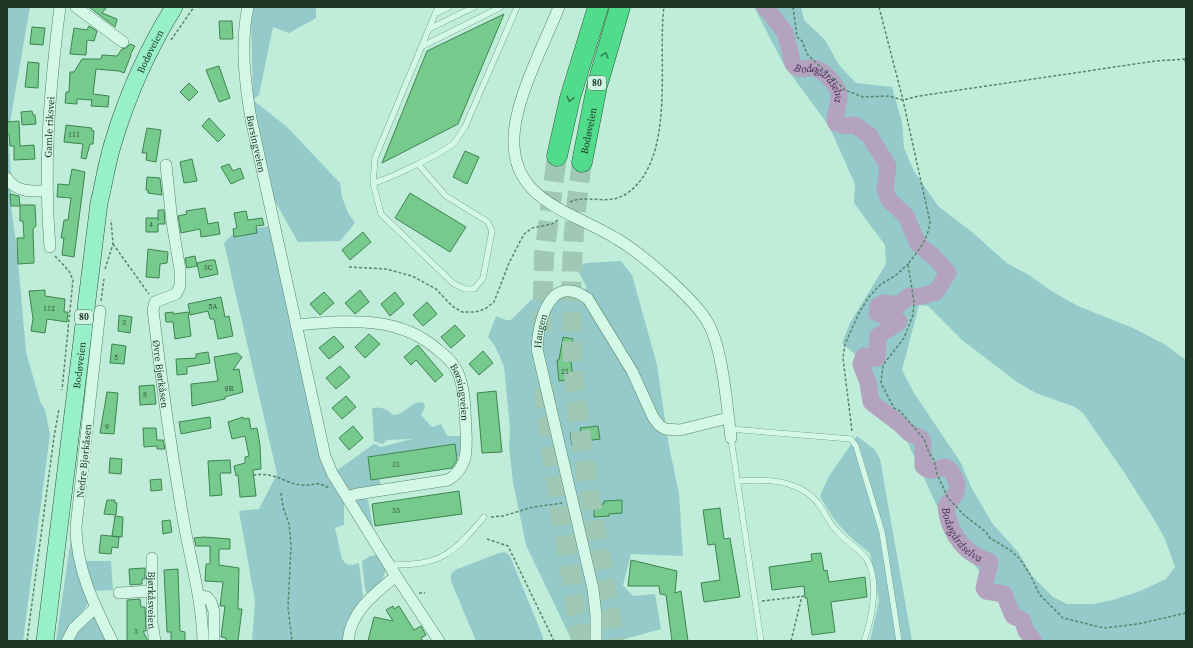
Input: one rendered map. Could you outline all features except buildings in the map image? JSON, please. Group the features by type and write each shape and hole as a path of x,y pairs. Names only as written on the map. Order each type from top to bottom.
{"highway":[{"name":"80","path":"557,156 572,90 598,7"},
{"name":"Bodøveien","path":"582,162 597,86 620,7"}],"main road":[{"name":"Bodøveien","path":"45,641 99,203 113,143 127,103 143,64 174,7"}],"street":[{"name":"Gamle riksvei","path":"50,247 47,191 48,124 60,7"},
{"path":"76,7 123,42"},
{"name":"Børsingveien","path":"248,7 245,36 246,89 325,456 332,473 346,496 439,641"},
{"path":"559,7 517,113 514,138 518,164 528,184 543,200 563,212 606,232 626,244 672,283 699,310 709,324 716,341 731,434"},
{"path":"155,302 176,294 180,286 180,270 172,222 166,165"},
{"path":"7,178 10,184 20,189 47,191"},
{"name":"Haugen","path":"596,641 596,615 593,589 537,349 540,320 549,301 563,292 581,294 588,299 632,371 653,417 659,425 672,430 680,430 728,418"},
{"name":"Øvre Bjørkåsen","path":"155,302 153,310 160,374 183,518 198,596 203,641"},
{"name":"Nedre Bjørkåsen","path":"100,311 76,533 78,557 95,608 112,641"},
{"name":"Børsingveien","path":"296,325 363,322 397,326 420,336 436,348 454,365 459,376 466,420 467,446 466,457 458,472 448,480 346,496"},
{"name":"Bjørkåsveien","path":"152,558 152,624 155,641"},
{"path":"348,641 359,611 368,599 396,576"},
{"path":"119,593 152,591"},
{"path":"198,596 207,597 213,606 214,641"},
{"path":"67,641 74,628 95,608"}],"lane":[{"path":"418,164 446,196 488,222 492,230 483,278 474,288 465,289 454,284 381,214 373,183 375,158 438,7"},
{"path":"435,14 449,7"},
{"path":"429,29 474,7"},
{"path":"421,47 501,7"},
{"path":"373,183 382,181 418,164 453,144 465,127 517,7"},
{"path":"760,641 731,434 844,437 851,439 856,446 882,532 899,641"},
{"path":"737,481 757,480 791,484 807,492 819,504 830,524 842,538 865,557 869,564 874,594 872,613 864,641"},
{"path":"389,565 421,563 442,558 464,540 484,517"}],"path":[{"path":"170,41 194,7"},
{"path":"567,204 576,199 602,201 625,195 637,185 646,174 653,158 661,114 664,7"},
{"path":"793,7 797,37 802,42 807,54 835,78 839,85 856,95 889,96 903,100 919,96 1155,61 1185,59 1186,67"},
{"path":"851,439 852,431 844,358 845,344 860,311 869,297 880,285 896,275 908,264 924,243 929,232 929,212 903,100 879,7"},
{"path":"100,311 105,268 113,244 111,216"},
{"path":"349,267 386,269 412,276 436,289 452,306 462,312 475,312 485,309 494,302 509,263 524,234 532,228 552,224 561,216"},
{"path":"113,244 155,302"},
{"path":"50,247 52,253 69,271 73,280 61,395"},
{"path":"908,264 914,302 910,326 904,338 883,365 881,383 894,408 900,411 922,436 936,467 937,474 948,498 954,506 990,538 1005,546 1020,559 1031,576 1039,594 1063,618 1104,628 1138,624 1186,613"},
{"path":"27,641 54,437 60,408"},
{"path":"253,475 271,474 302,485 316,482 346,496"},
{"path":"281,493 283,508 289,524 291,546 288,606 292,641"},
{"path":"484,517 503,516 533,507 551,505 572,499"},
{"path":"487,539 508,546 554,641"},
{"path":"791,641 802,596"},
{"path":"754,603 805,596"}],"shaded area":[{"path":"7,7 30,7 8,134 11,173 11,206 17,249 26,352 40,401 45,410 50,434 23,641 7,641"},
{"path":"254,7 316,7 316,18 289,33 273,27 259,95 253,100 251,17"},
{"path":"754,7 801,7 804,20 825,40 839,65 856,83 892,87 902,122 904,148 914,171 938,206 972,232 1008,264 1029,275 1053,292 1078,306 1133,328 1164,344 1186,360 1186,641 1036,641 1035,635 994,591 965,552 937,506 906,439 875,397 870,379 860,359 842,343 850,323 886,264 885,245 854,203 855,184 829,126 784,65","holes":["919,305 928,306 962,340 1017,382 1036,393 1075,407 1083,413 1124,472 1165,539 1175,567 1166,579 1140,591 1113,600 1093,604 1067,604 1053,597 1032,576 1019,553 992,523 971,487 961,463 914,393 902,370"]},
{"path":"253,100 287,127 340,183 342,197 348,213 355,223 340,241 298,242 272,196"},
{"path":"270,226 297,351 344,501 344,525 335,528 342,559 346,564 353,565 359,563 363,596 349,621 342,641 252,641 255,601 239,511 259,509 277,474 224,243 236,231"},
{"path":"621,261 632,275 657,365 668,441 679,494 683,556 631,554 623,585 633,596 655,594 661,629 618,641 572,641 526,545 513,482 509,447 510,429 504,366 495,346 488,337 496,316 506,320 511,320 531,300 564,297 587,288 576,267 586,263"},
{"path":"423,402 425,407 421,415 432,427 441,424 447,436 463,436 464,455 457,457 454,444 368,457 371,479 379,478 381,487 358,491 348,490 345,488 336,471 374,444 381,447 412,439 387,440 383,444 374,441 372,408 384,408 393,415 402,413 414,404"},
{"path":"857,436 874,449 880,459 912,641 870,641 879,600 870,553 842,528 830,513 820,496 829,476"},
{"path":"363,498 368,500 374,532 355,502 357,499"},
{"path":"71,538 88,603 64,641 56,641"},
{"path":"505,552 510,556 543,637 543,641 476,641 451,581 451,574 455,570"},
{"path":"376,555 386,568 384,576 380,582 367,593 365,589 362,561 370,556"},
{"path":"83,561 111,561 113,590 95,591"},
{"path":"95,614 109,641 71,641 74,634"}],"waterway":[{"name":"Bodøgårdselva","path":"765,7 785,32 793,64 800,69 817,69 833,82 839,95 835,120 836,123 846,126 855,125 869,135 888,166 885,189 889,200 906,216 918,244 934,257 948,273 936,292 917,297 909,296 898,305 884,303 878,306 877,313 898,320 899,322 878,336 877,358 864,356 861,364 868,383 871,402 909,433 921,438 923,443 923,466 931,470 945,467 953,475 957,487 955,495 946,507 952,529 965,548 978,557 990,562 984,588 986,591 1004,594 1013,616 1022,620 1026,631 1034,641"}],"tunnel":[{"path":"542,331 544,256 557,156"},
{"path":"582,162 572,262 571,313 573,363 585,468 615,641"},
{"path":"544,387 554,472 581,641"}]}
